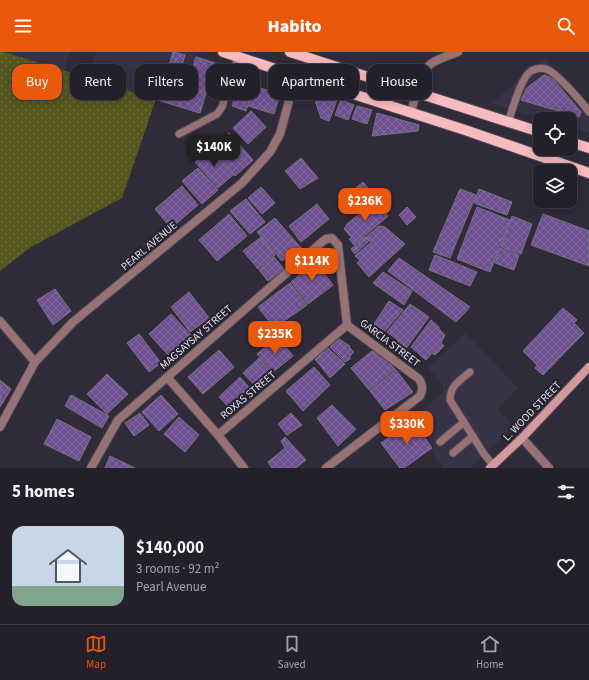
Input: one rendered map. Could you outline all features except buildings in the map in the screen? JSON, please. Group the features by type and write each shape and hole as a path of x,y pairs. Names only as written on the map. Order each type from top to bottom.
{"main road":[{"path":"223,52 268,66"},
{"path":"290,52 367,77"},
{"path":"359,95 589,173"},
{"path":"432,98 533,130"},
{"path":"577,144 589,148"},
{"name":"L. WOOD STREET","path":"492,466 522,438 589,367"}],"street":[{"path":"430,64 458,52"},
{"name":"PEARL AVENUE","path":"0,426 35,362 73,322 242,183 270,152 280,134 289,100"},
{"path":"411,112 415,100"},
{"name":"GARCIA STREET","path":"326,468 420,396 422,391 422,384 419,379 347,325 338,244 332,238"},
{"name":"MAGSAYSAY STREET","path":"91,468 118,420 322,242 326,239 332,238"},
{"path":"0,323 35,362"},
{"name":"ROXAS STREET","path":"218,435 347,325"},
{"path":"167,377 218,435 244,468"},
{"path":"522,438 549,468"}],"lane":[{"path":"179,134 217,114 222,107 238,57"},
{"path":"508,122 524,80 531,72 540,68 546,69 556,76 589,112"},
{"path":"470,372 454,385 450,393 450,400 492,466"},
{"path":"440,442 464,422"},
{"path":"453,453 473,436"}],"shaded area":[{"path":"0,52 43,64 12,64 12,100 62,100 62,70 70,72 70,100 126,100 126,90 134,92 134,100 156,100 122,198 31,247 0,271"},
{"path":"4,52 70,52 64,71 62,70 62,64 42,64"},
{"path":"96,52 186,52 217,62 216,64 206,64 206,98 201,114 157,100 198,100 198,64 134,64 134,93 126,90 126,64 92,64"},
{"path":"545,58 589,105 589,133 577,130 577,112 533,112 533,116 491,103"},
{"path":"466,333 518,388 498,409 514,427 470,468 443,468 431,451 434,446 414,417 443,393 443,385 428,368"}]}
